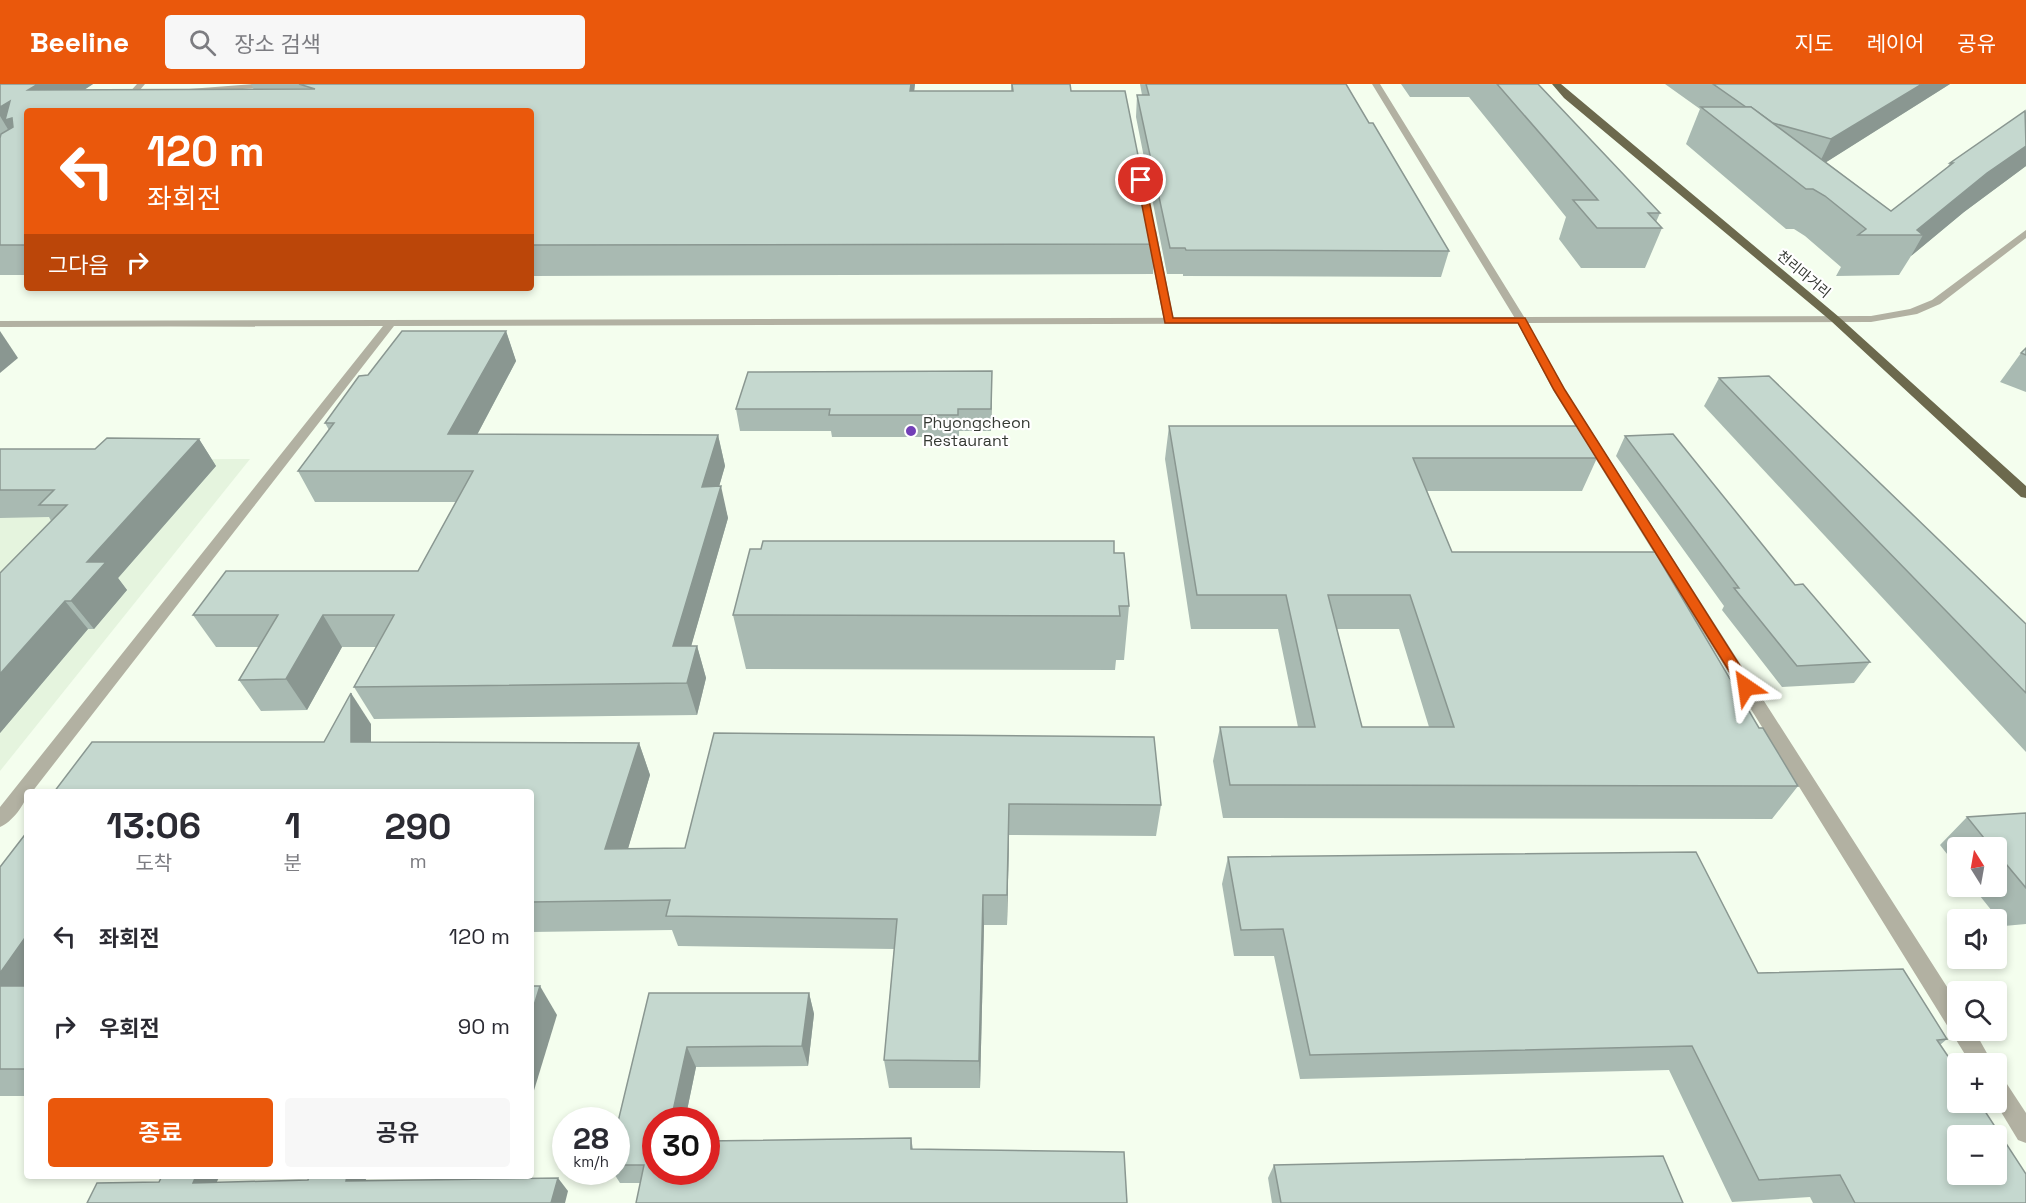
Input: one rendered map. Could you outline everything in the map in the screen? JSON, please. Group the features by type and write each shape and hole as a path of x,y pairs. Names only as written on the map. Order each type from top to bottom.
{"highway":[{"name":"천리마거리","path":"1556,84 1567,96 1835,319 2026,494"}],"street":[{"path":"121,100 131,95 141,84"},
{"path":"179,92 285,84"},
{"path":"1377,84 1521,320 1559,390 1947,1006"},
{"path":"131,95 143,94"},
{"path":"1148,216 1169,321"},
{"path":"0,324 1892,317 1926,308 2026,233"},
{"path":"24,789 391,323"},
{"path":"0,820 24,789"},
{"path":"2007,1102 2026,1132"}],"shaded area":[{"path":"250,459 0,771 0,460"}],"building":[{"path":"0,84 38,84 28,90 315,89 299,84 911,84 910,91 1013,91 1012,84 1070,84 1071,91 1125,91 1156,244 534,245 534,108 24,108 24,245 0,245 0,138 1,134 13,127 12,118 5,120 10,101 0,107"},
{"path":"1146,84 1346,84 1369,123 1373,123 1449,251 1186,250 1185,248 1170,248 1137,95 1149,95"},
{"path":"1497,84 1538,84 1660,213 1648,213 1662,228 1597,228 1573,200 1598,200"},
{"path":"1713,84 1922,84 1831,139 1773,123"},
{"path":"1701,107 1751,107 1891,211 1953,163 1950,163 2025,111 2026,146 1987,173 1917,230 1923,235 1858,235 1866,229 1825,196 1813,189 1806,189"},
{"path":"402,331 506,331 448,434 718,435 702,487 721,486 673,646 697,646 687,683 354,687 394,615 323,615 286,679 239,680 278,615 193,615 226,571 418,571 473,471 298,471 334,423 325,423 359,376 368,375"},
{"path":"992,371 991,409 958,409 958,415 829,415 830,409 736,409 748,372"},
{"path":"1769,376 2026,624 2026,693 1719,378"},
{"path":"1169,426 1578,426 1597,458 1413,458 1452,552 1655,552 1759,728 1763,728 1798,786 1230,785 1220,727 1315,727 1286,595 1197,595","holes":["1328,595 1410,595 1454,727 1362,727"]},
{"path":"1673,434 1795,585 1803,584 1870,662 1797,666 1734,588 1739,588 1625,436"},
{"path":"107,438 199,439 87,562 106,562 71,601 65,601 0,674 0,573 67,505 39,505 54,490 0,490 0,449 95,449"},
{"path":"763,541 1114,541 1114,553 1124,553 1129,606 1119,606 1120,616 733,615 750,549 761,549"},
{"path":"351,693 351,742 639,743 605,849 685,848 714,733 1154,737 1161,805 1009,804 1007,895 983,895 979,1061 884,1060 897,919 666,916 670,900 534,902 534,789 56,789 92,742 324,742"},
{"path":"2026,813 2026,888 2007,865 2007,837 1983,837 1967,817"},
{"path":"24,836 24,939 0,973 0,867"},
{"path":"1696,852 1758,973 1903,969 1947,1039 1937,1040 1947,1055 1947,1113 1986,1113 1994,1125 1947,1125 1947,1185 2007,1185 2007,1145 2026,1174 2026,1203 1855,1203 1840,1175 1759,1180 1692,1046 1310,1055 1283,929 1241,930 1228,857"},
{"path":"0,986 24,986 24,1069 0,1069"},
{"path":"534,986 540,986 534,1005"},
{"path":"649,993 809,993 802,1046 687,1047 674,1107 642,1107 642,1165 630,1165 630,1107 622,1107"},
{"path":"911,1138 911,1149 1124,1152 1127,1203 636,1203 642,1174 642,1185 720,1185 720,1141"},
{"path":"1663,1156 1683,1203 1281,1203 1274,1165"},
{"path":"552,1178 552,1185 556,1185 551,1203 87,1203 97,1183 159,1182 160,1179 195,1179 193,1183 308,1179 346,1179 346,1181"}],"place":[{"name":"Phyongcheon Restaurant","path":"911,431"}],"route":[{"path":"1141,180 1169,321 1521,320 1559,390 1746,687"}]}
